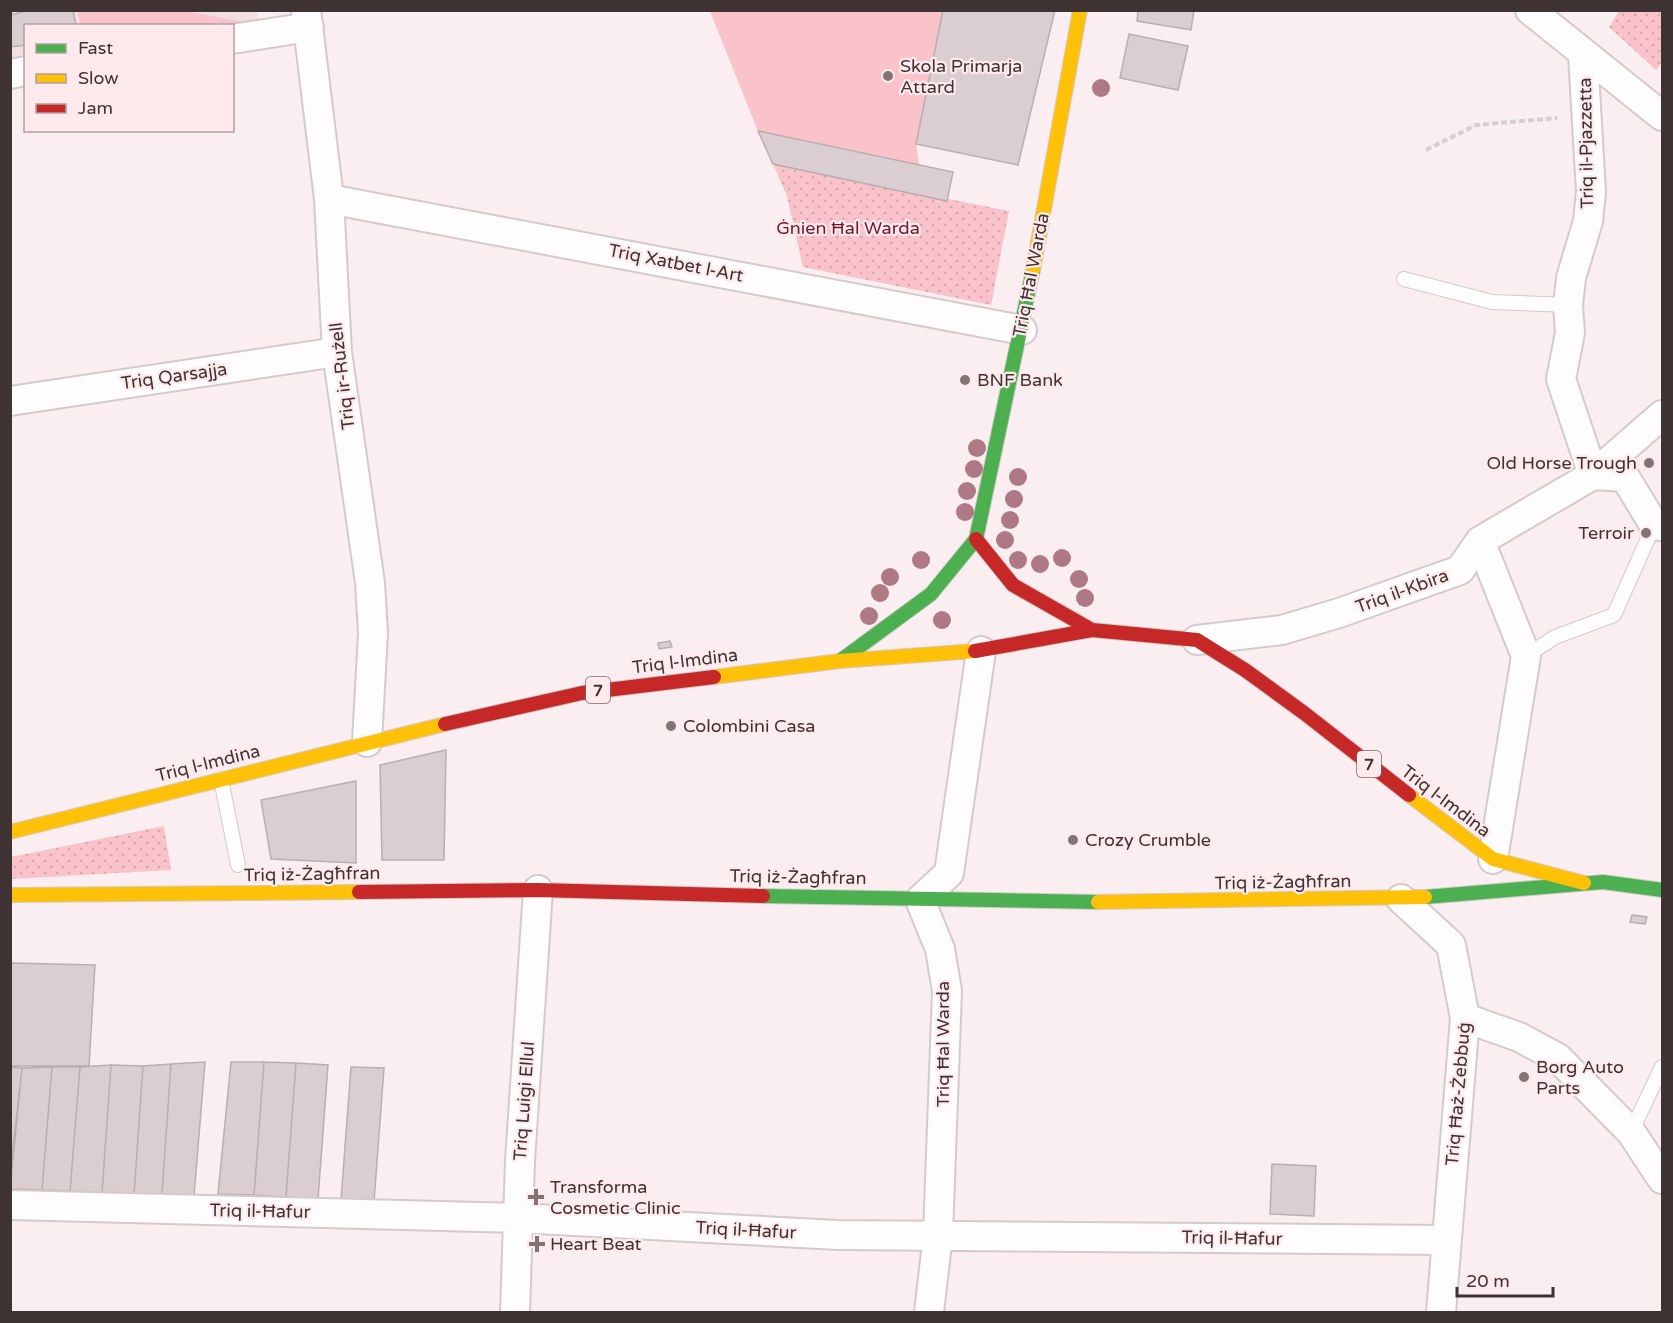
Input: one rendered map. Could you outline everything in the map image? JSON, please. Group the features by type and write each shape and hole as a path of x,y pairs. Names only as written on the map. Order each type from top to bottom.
{"main road":[{"name":"Triq Ħal Warda","path":"840,661 931,594 976,539 1022,330 1080,10"},
{"path":"976,539 1013,585 1092,630"},
{"name":"Triq l-Imdina","path":"10,832 367,742 582,693 840,661 981,651 1092,630 1197,640 1245,670 1493,859 1584,883"},
{"name":"7","path":"1584,883 1603,882 1662,890"},
{"name":"Triq iż-Żagħfran","path":"10,895 538,890 870,896 920,900 1053,903 1401,899 1584,883"}],"street":[{"path":"1530,10 1583,55 1662,116"},
{"path":"234,38 308,19"},
{"name":"Triq ir-Rużell","path":"308,19 329,199 337,352 370,583 373,633 367,742"},
{"name":"Triq il-Pjazzetta","path":"1583,55 1591,192 1587,221 1571,278 1568,305 1570,333 1561,379 1593,475"},
{"name":"Triq Xatbet l-Art","path":"329,199 1022,330"},
{"name":"Triq Qarsajja","path":"10,400 337,352"},
{"name":"Triq il-Kbira","path":"1197,640 1282,630 1378,600 1460,570 1480,541 1593,475 1662,415"},
{"path":"1593,475 1625,477 1658,526"},
{"path":"1480,541 1526,656 1493,859"},
{"path":"920,900 950,873 981,651"},
{"name":"Triq Luigi Ellul","path":"515,1312 517,1218 538,890"},
{"name":"Triq Ħaż-Żebbuġ","path":"1401,899 1451,945 1466,1018 1441,1312"},
{"name":"Triq Ħal Warda","path":"920,900 940,949 947,992 938,1235 929,1312"},
{"path":"1466,1018 1519,1037 1558,1058 1631,1132 1662,1179"},
{"name":"Triq il-Ħafur","path":"10,1205 517,1218 838,1235 1446,1240"}],"lane":[{"path":"1404,279 1492,302 1568,305"},
{"path":"1526,656 1555,637 1614,615 1658,526"},
{"path":"220,778 238,866"},
{"path":"1631,1132 1662,1067"}],"path":[{"path":"1426,150 1476,125 1587,116"}],"shaded area":[{"path":"10,11 257,11 260,42 234,27 234,24 24,24 24,74 11,77"}],"green space":[{"path":"78,11 185,11 254,24 234,24 80,24"},
{"path":"710,11 943,11 916,144 919,165 758,131"},
{"path":"1619,11 1662,11 1662,62 1656,70 1609,27"},
{"name":"Ġnien Ħal Warda","path":"773,164 1009,211 991,305 803,267 787,196"},
{"path":"164,826 171,870 11,879 11,857"}],"building":[{"path":"31,10 73,10 76,24 24,24 24,45 10,47 10,15"},
{"path":"943,10 1055,10 1018,165 916,144"},
{"path":"1138,10 1194,10 1191,30 1137,21"},
{"path":"1129,34 1188,46 1178,90 1120,78"},
{"path":"758,131 953,172 947,201 773,164"},
{"path":"670,641 672,647 659,649 658,643"},
{"path":"446,750 444,860 382,860 380,765"},
{"path":"356,781 356,863 271,859 261,800"},
{"path":"1632,915 1647,917 1645,924 1630,922"},
{"path":"10,963 95,965 89,1066 10,1066"},
{"path":"205,1062 194,1196 162,1194 171,1064"},
{"path":"231,1062 264,1062 254,1195 218,1194"},
{"path":"264,1062 296,1063 286,1197 254,1195"},
{"path":"296,1063 328,1065 318,1199 286,1197"},
{"path":"171,1064 162,1194 134,1194 143,1066"},
{"path":"111,1065 143,1066 134,1194 102,1193"},
{"path":"111,1065 102,1193 70,1191 80,1067"},
{"path":"10,1067 22,1068 10,1175"},
{"path":"52,1067 42,1190 10,1189 22,1068"},
{"path":"52,1067 80,1067 70,1191 42,1190"},
{"path":"351,1067 384,1068 374,1202 341,1200"},
{"path":"1272,1164 1316,1166 1314,1216 1270,1214"}],"traffic: fast":[{"path":"840,661 931,594 976,539 1033,270"},
{"path":"1425,897 1603,882 1662,890"},
{"path":"763,896 1098,902"}],"traffic: slow":[{"path":"1033,270 1080,10"},
{"path":"714,677 840,661 975,651"},
{"path":"10,832 445,724"},
{"path":"1409,795 1493,859 1584,883"},
{"path":"10,895 359,892"},
{"path":"1098,902 1425,897"}],"traffic: jam":[{"path":"976,539 1013,585 1092,630"},
{"path":"975,651 1092,630 1197,640 1245,670 1304,713 1409,795"},
{"path":"445,724 582,693 714,677"},
{"path":"359,892 538,890 763,896"}],"place":[{"name":"Skola Primarja Attard","path":"888,76"},
{"name":"BNF Bank","path":"965,380"},
{"name":"Old Horse Trough","path":"1649,463"},
{"name":"Terroir","path":"1646,533"},
{"name":"Colombini Casa","path":"671,726"},
{"name":"Crozy Crumble","path":"1073,840"},
{"name":"Borg Auto Parts","path":"1524,1077"},
{"name":"Transforma Cosmetic Clinic","path":"536,1197"},
{"name":"Heart Beat","path":"537,1244"}]}
